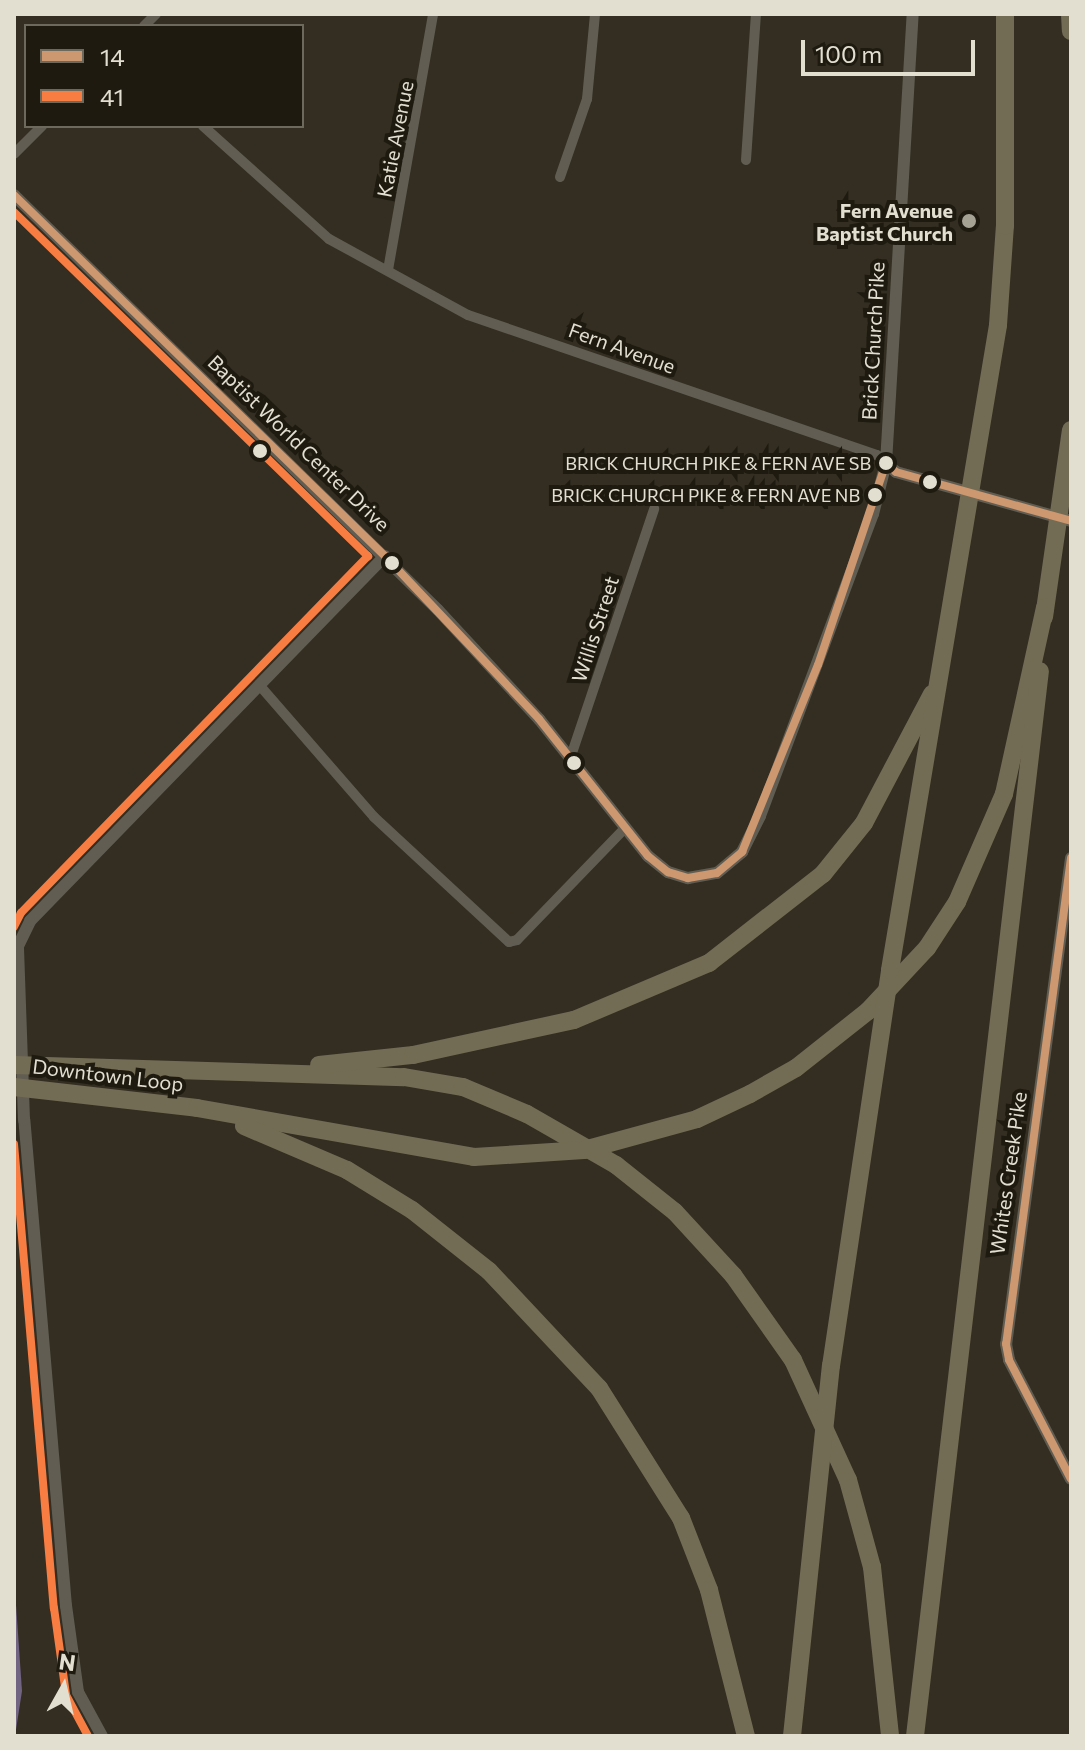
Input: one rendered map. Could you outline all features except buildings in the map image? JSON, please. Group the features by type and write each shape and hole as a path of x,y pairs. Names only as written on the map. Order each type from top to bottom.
{"highway":[{"path":"792,1736 831,1366 938,681 998,325 1005,226 1005,14"},
{"path":"1070,14 1071,31"},
{"path":"915,1736 1034,741 1045,607 1071,430"},
{"path":"197,1108 402,1147 474,1157 584,1150 640,1137 750,1094 837,1038 896,985 927,948 981,858 1004,794 1045,607"},
{"path":"179,1073 351,1062 502,1038 574,1020 709,963 823,874 864,823 938,681"},
{"name":"Downtown Loop","path":"14,1065 179,1073"},
{"path":"179,1073 404,1077 463,1087 527,1114 616,1165 675,1212 733,1275 793,1360 848,1480 872,1567 890,1736"},
{"name":"Downtown Loop","path":"14,1087 119,1096 197,1108"},
{"path":"197,1108 347,1170 412,1210 543,1323 599,1388 681,1518 709,1590 746,1736"}],"street":[{"name":"Katie Avenue","path":"388,270 433,14"},
{"path":"560,177 587,99 595,14"},
{"path":"746,160 756,14"},
{"name":"Brick Church Pike","path":"717,873 742,852 760,816 873,514 886,463 913,14"},
{"path":"14,154 40,128"},
{"name":"Fern Avenue","path":"205,128 329,239 468,315 877,455 896,472 1071,521"},
{"name":"Baptist World Center Drive","path":"14,195 385,556 539,719 625,828 668,872 688,878 717,873"},
{"name":"Willis Street","path":"570,759 654,509"},
{"path":"102,1736 78,1692 60,1547 24,1120 18,946 30,921 261,687 385,556"},
{"path":"261,687 374,817 509,942 517,940 625,828"},
{"name":"Whites Creek Pike","path":"1071,858 1065,957 1006,1344 1009,1360 1071,1479"}],"shaded area":[{"path":"14,1576 22,1691 15,1736 14,1736"}],"transit line":[{"name":"14","path":"14,195 385,556 539,719 648,856 668,872 688,878 717,873 742,852 818,665 886,463 896,472 1071,521"},
{"name":"41","path":"14,212 368,556 21,913 14,927"},
{"name":"14","path":"1071,858 1006,1344 1009,1360 1071,1479"},
{"name":"41","path":"14,1144 54,1608 66,1695 88,1736"}],"place":[{"name":"Fern Avenue Baptist Church","path":"969,221"},
{"name":"BRICK CHURCH PIKE & FERN AVE SB","path":"886,463"},
{"name":"BRICK CHURCH PIKE & FERN AVE NB","path":"875,495"}]}
